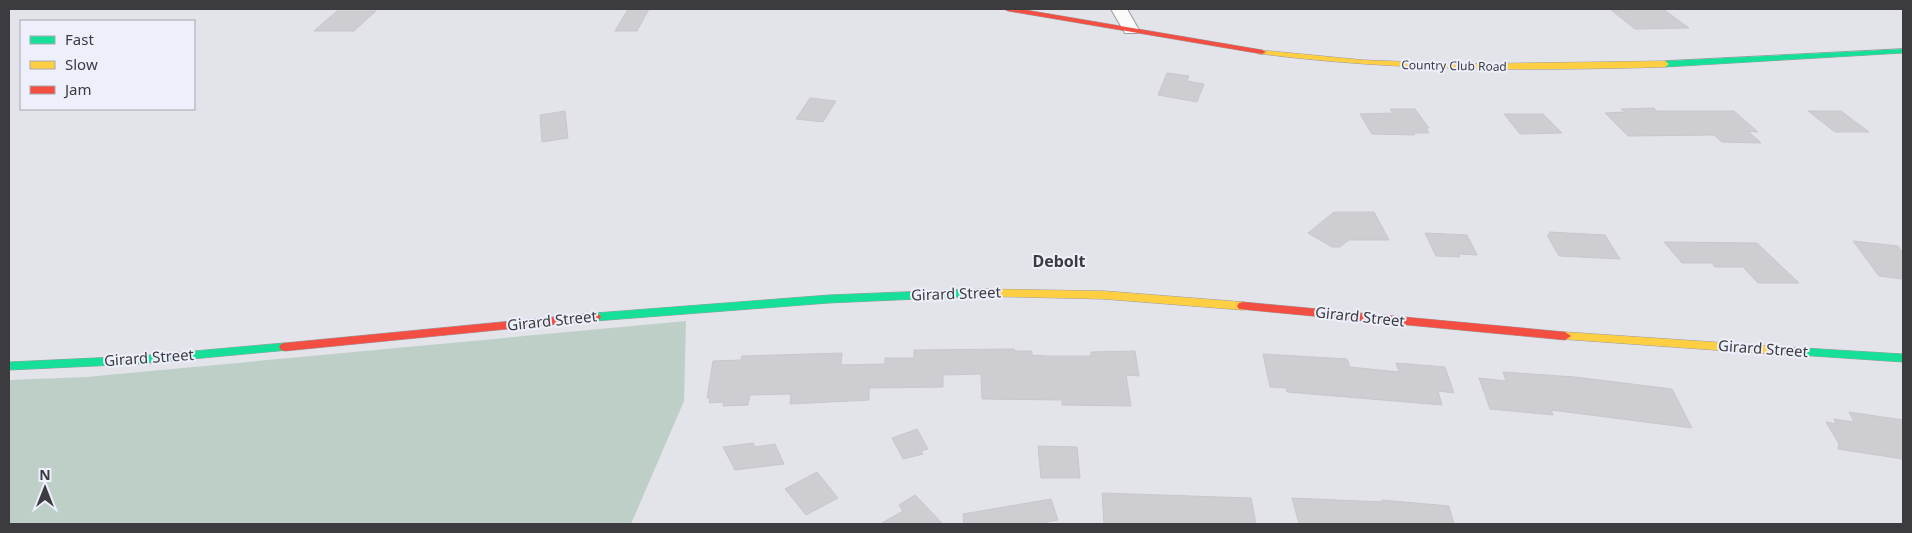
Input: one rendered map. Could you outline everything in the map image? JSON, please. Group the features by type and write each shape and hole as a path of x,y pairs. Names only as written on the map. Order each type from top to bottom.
{"street":[{"name":"Country Club Road","path":"1008,9 1041,11 1131,30 1319,59 1438,67 1630,65 1802,58 1903,51"},
{"path":"1119,9 1131,30"},
{"name":"Girard Street","path":"9,366 121,360 272,348 687,308 987,293 1072,293 1157,298 1442,326 1615,340 1903,358"}],"shaded area":[{"path":"686,321 684,401 631,524 9,524 9,380 86,377"}],"building":[{"path":"628,9 649,9 637,31 615,31"},
{"path":"1663,9 1689,28 1635,29 1611,10"},
{"path":"337,11 376,11 354,31 314,31"},
{"path":"1167,73 1189,76 1187,81 1204,84 1197,102 1158,95"},
{"path":"810,98 836,101 823,122 796,119"},
{"path":"1654,108 1656,111 1734,111 1758,132 1748,131 1761,143 1722,142 1714,135 1628,136 1605,113 1626,112 1621,109"},
{"path":"1390,109 1415,109 1429,128 1426,128 1429,133 1413,133 1415,135 1372,134 1360,114 1393,113"},
{"path":"565,111 568,138 542,142 540,115"},
{"path":"1808,111 1841,111 1869,132 1835,132"},
{"path":"1504,114 1543,114 1562,133 1520,134"},
{"path":"1334,212 1374,212 1389,240 1349,240 1340,247 1332,247 1308,233"},
{"path":"1549,232 1605,235 1620,259 1559,256 1547,235 1550,235"},
{"path":"1425,233 1467,235 1477,255 1459,254 1460,257 1436,256"},
{"path":"1853,241 1898,246 1903,253 1903,279 1879,276"},
{"path":"1664,242 1757,243 1799,283 1758,283 1743,267 1715,267 1712,263 1682,263"},
{"path":"1014,349 1015,351 1032,351 1032,355 1047,356 1091,356 1091,352 1135,351 1139,376 1126,375 1131,406 1062,405 1062,400 982,399 981,374 943,375 943,387 869,388 869,400 790,404 791,394 750,395 748,405 723,406 724,402 709,403 710,398 707,398 713,361 741,360 742,356 842,353 841,365 885,364 885,358 914,358 914,350"},
{"path":"1263,354 1347,359 1350,367 1399,372 1396,363 1445,367 1454,393 1438,391 1442,405 1287,392 1286,388 1270,387"},
{"path":"1503,372 1575,377 1672,389 1692,428 1551,410 1553,415 1490,409 1479,378 1506,381"},
{"path":"1849,412 1903,420 1903,459 1838,449 1839,444 1826,422 1836,424 1834,419 1854,422"},
{"path":"917,429 928,449 921,451 923,454 903,459 892,438"},
{"path":"753,443 755,447 775,444 784,464 735,470 723,447"},
{"path":"1038,446 1077,447 1080,478 1041,478"},
{"path":"817,472 838,498 806,515 785,489"},
{"path":"1102,493 1251,498 1256,524 1104,524"},
{"path":"915,495 943,524 880,524 903,511 899,505"},
{"path":"1292,498 1382,502 1382,500 1449,506 1454,524 1299,524"},
{"path":"1051,499 1058,520 1047,522 1048,524 964,524 963,514"}],"traffic: fast":[{"path":"1665,64 1903,51"},
{"path":"595,317 829,299 981,293"},
{"path":"9,366 138,360 285,347"},
{"path":"1771,350 1903,358"}],"traffic: slow":[{"path":"1262,52 1363,63 1463,67 1665,64"},
{"path":"981,293 1104,295 1243,306"},
{"path":"1565,336 1771,350"}],"traffic: jam":[{"path":"1008,9 1262,52"},
{"path":"1243,306 1565,336"},
{"path":"285,347 595,317"}],"district":[{"name":"Debolt","path":"1059,261"}]}
